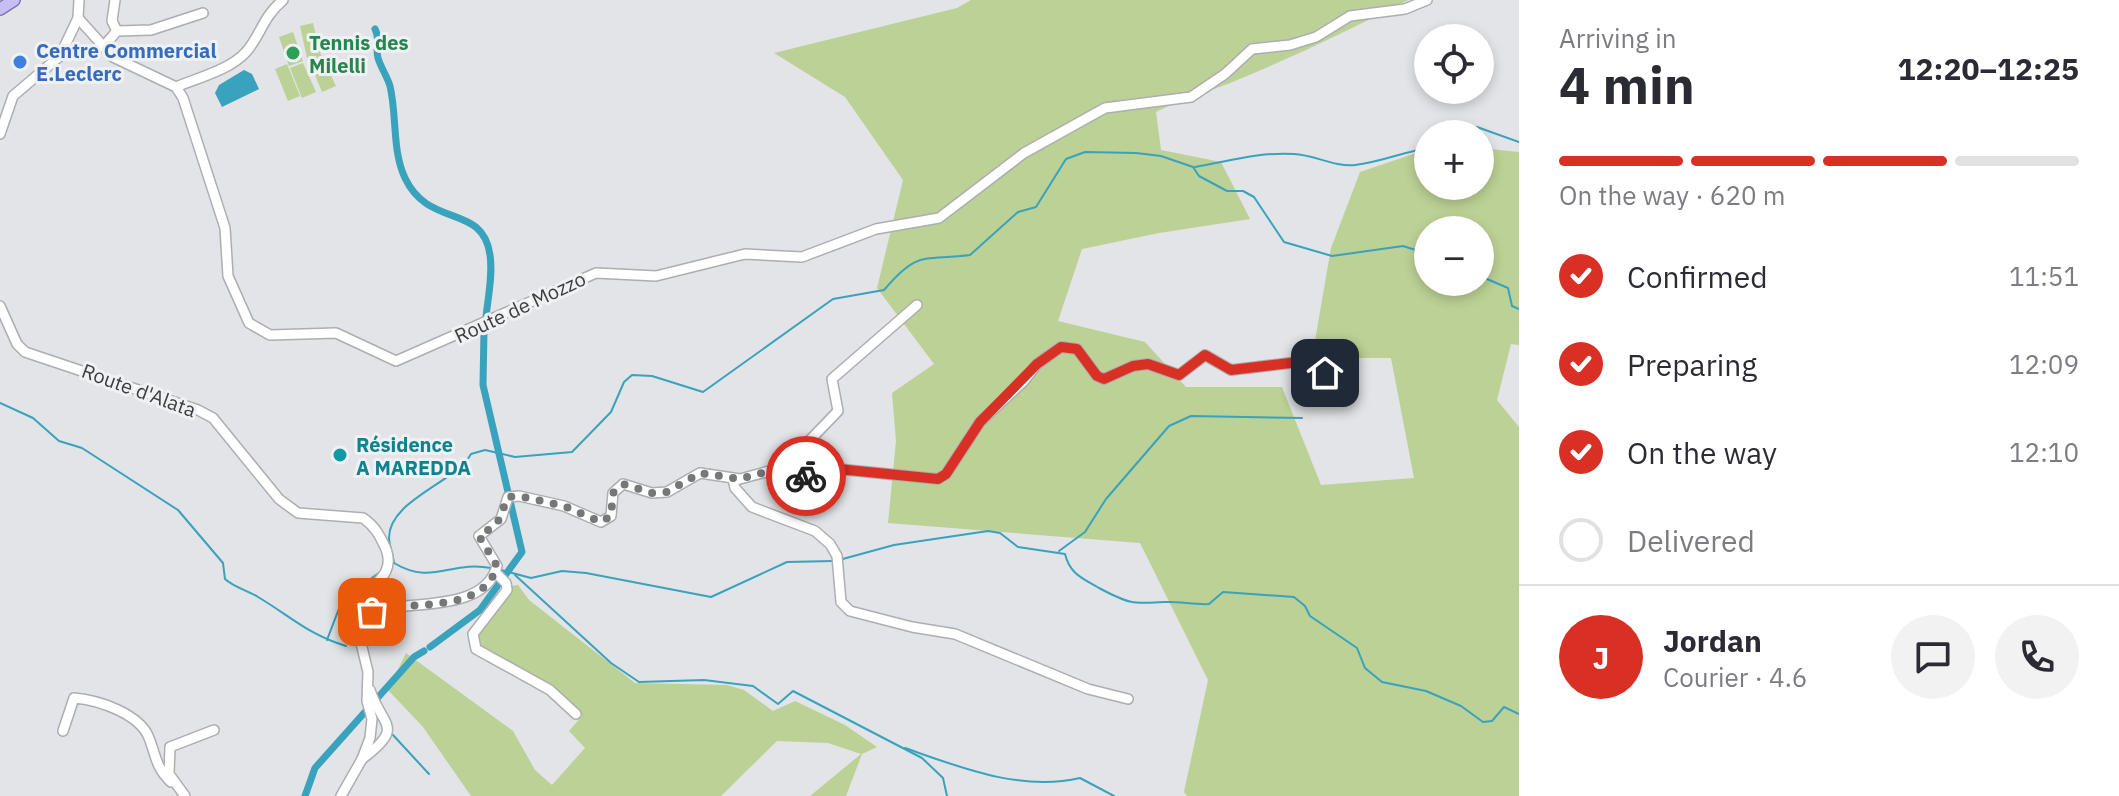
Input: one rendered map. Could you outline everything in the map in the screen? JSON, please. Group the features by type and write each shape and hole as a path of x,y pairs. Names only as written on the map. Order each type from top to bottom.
{"main road":[{"path":"0,9 14,0"}],"street":[{"path":"0,134 13,96 60,56 78,18 79,0"},
{"path":"115,0 112,21 117,31"},
{"path":"78,18 119,61 176,87 236,61 250,46 263,19 283,0"},
{"name":"Route de Mozzo","path":"176,87 190,115 225,228 228,276 249,323 270,335 336,333 389,360 402,360 584,276 607,272 656,276 745,254 802,257 876,229 939,218 1024,153 1059,131 1115,104 1177,101 1191,97 1225,74 1252,49 1290,45 1316,37 1350,16 1405,9 1427,0"},
{"path":"103,47 117,31 151,30 203,13"},
{"path":"576,714 550,690 476,649 473,634 507,590 479,536 497,524 508,497 519,496 564,506 601,522 611,516 613,493 623,484 652,493 677,489 700,473 733,479 784,467 838,411 832,379 917,305"},
{"name":"Route d'Alata","path":"0,306 17,344 25,352 213,418 279,499 298,513 363,518 372,524 381,537 390,563 383,579 356,605 355,623"},
{"path":"784,467 796,476 838,469 938,479 946,474 980,422 1037,364 1061,347 1077,349 1097,376 1104,379 1133,366 1148,364 1179,375 1205,355 1231,370 1298,362 1340,380"},
{"path":"733,479 735,488 752,507 815,531 830,544 837,556 841,602 850,611 955,634 1088,689 1128,699"},
{"path":"341,796 362,759 370,738 372,719 367,701 368,672 355,623 379,609 408,608 465,597 496,569"},
{"path":"362,759 387,736 387,718 368,683"},
{"path":"63,731 74,698 137,720 150,739 160,772 185,796"},
{"path":"372,719 387,718"},
{"path":"171,782 168,761 173,744 214,730"}],"green space":[{"path":"971,0 1408,0 1275,64 1156,112 1161,150 1221,162 1250,219 1082,249 1058,321 1145,342 1186,387 1282,387 1321,485 1414,478 1391,358 1312,358 1331,248 1360,172 1414,154 1414,200 1494,200 1494,149 1519,152 1519,345 1511,344 1497,400 1519,427 1519,796 1187,796 1184,792 1208,680 1140,543 888,523 896,441 892,393 934,364 877,288 903,180 845,97 774,53 957,8"},
{"path":"313,23 321,55 336,86 322,92 309,60 318,56 307,58 300,26"},
{"path":"293,32 303,61 289,66 279,37"},
{"path":"303,63 316,92 302,98 290,68"},
{"path":"287,64 300,96 288,101 275,69"},
{"path":"518,585 529,600 635,683 727,685 744,690 773,711 795,701 845,725 877,747 862,754 846,796 810,796 861,754 828,743 777,741 721,796 471,796 423,727 388,690 406,653 513,731 535,770 552,785 585,748 569,731 582,716 563,697 483,648 477,635 509,596 511,586"}],"water":[{"path":"244,70 252,74 259,89 222,107 215,93 219,85"}],"waterway":[{"path":"375,29 378,58 390,86 398,156 405,178 415,194 427,204 466,221 477,228 485,239 491,270 486,317"},
{"path":"1494,133 1519,142"},
{"path":"1195,167 1269,154 1302,155 1355,165 1414,151"},
{"path":"391,565 394,563 389,538 392,525 400,513 451,474 471,454 485,450 515,457 572,452 611,412 624,382 632,375 652,376 703,392 833,299 884,290 905,268 922,260 970,255 1018,212 1036,207 1066,159 1085,152 1161,156 1193,167 1199,176 1227,191 1243,191 1254,197 1284,242 1332,256 1403,246 1414,250"},
{"path":"1494,282 1508,288 1512,306 1519,309"},
{"path":"430,647 480,610 522,552 483,385 484,330"},
{"path":"0,403 33,418 59,441 82,448 178,510 223,563 225,579 229,582 310,631 346,646"},
{"path":"1059,551 1085,532 1106,499 1169,426 1191,416 1302,418"},
{"path":"839,560 894,545 988,531 1000,533 1018,547 1065,554 1073,571 1082,578 1131,602 1209,604 1223,592 1294,597 1305,606 1310,616 1357,648 1365,668 1382,682 1426,691 1461,706 1483,722 1492,721 1504,707 1519,714"},
{"path":"501,570 531,578 562,571 586,573 711,597 787,562 833,561"},
{"path":"394,563 407,569 431,573 464,567 491,568"},
{"path":"327,640 343,598 379,573"},
{"path":"515,575 611,663 639,682 704,680 753,686 778,704 793,691 922,758 943,778 947,796"},
{"path":"305,796 315,768 414,657 424,651"},
{"path":"393,735 429,774"},
{"path":"905,748 969,770 1013,780 1058,782 1080,778 1114,796"}],"way so far":[{"path":"372,612 454,600 481,587 497,566 493,556 481,545 479,536 501,519 508,497 519,496 564,506 601,522 611,516 613,493 623,484 652,493 677,489 700,473 711,472 740,479 784,467 796,476 806,476"}],"place":[{"name":"Tennis des Milelli","path":"293,53"},
{"name":"Centre Commercial E.Leclerc","path":"20,62"},
{"name":"Résidence A MAREDDA","path":"340,455"}],"route":[{"path":"806,476 838,469 898,473 931,481 938,479 946,474 980,422 1051,351 1061,347 1077,349 1097,376 1104,379 1133,366 1148,364 1179,375 1197,358 1205,355 1231,370 1298,362 1325,373"}]}
